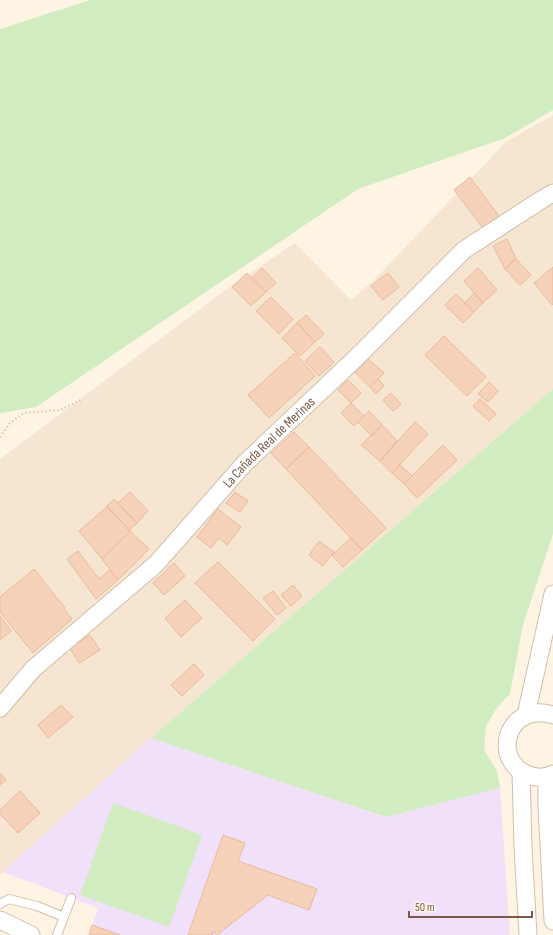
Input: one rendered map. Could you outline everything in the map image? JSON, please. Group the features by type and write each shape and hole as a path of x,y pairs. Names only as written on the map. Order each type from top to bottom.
{"street":[{"name":"La Cañada Real de Merinas","path":"0,708 33,669 156,564 244,464 356,358 464,250 541,200 553,194"},
{"path":"526,715 553,594"},
{"path":"551,775 539,777 530,776 521,771 514,765 509,756 507,747 511,728 518,720 535,712 544,712 553,715 553,700"},
{"path":"521,771 523,847 528,935"},
{"path":"551,775 546,787 553,920"},
{"path":"0,920 31,935"}],"lane":[{"path":"57,935 71,898"},
{"path":"0,904 10,899 37,906 64,917"}],"path":[{"path":"0,437 10,423 24,414 60,410 81,400"}],"shaded area":[{"path":"553,115 553,389 151,738 0,875 0,459 227,289 295,243 351,300 372,282 506,142"},
{"path":"151,738 385,817 500,788 510,935 89,935 98,908 3,872"}],"green space":[{"path":"90,0 553,0 553,110 505,138 358,189 36,407 0,413 0,29"},
{"path":"553,389 553,534 523,625 510,694 496,709 486,726 484,750 497,771 500,788 386,817 151,738"},
{"path":"113,803 202,835 169,927 80,895"}],"building":[{"path":"470,177 499,216 483,228 454,190"},
{"path":"507,239 516,259 505,269 493,246"},
{"path":"516,259 531,275 520,285 505,269"},
{"path":"553,267 553,304 552,305 534,283"},
{"path":"262,268 276,283 266,292 252,278"},
{"path":"478,268 497,290 483,303 464,281"},
{"path":"247,273 266,292 251,306 232,287"},
{"path":"388,273 399,287 383,300 371,286"},
{"path":"474,293 483,303 474,312 465,303"},
{"path":"456,294 474,312 463,323 445,305"},
{"path":"271,297 293,319 279,334 256,311"},
{"path":"306,315 324,334 315,342 297,323"},
{"path":"297,323 315,342 300,356 282,338"},
{"path":"444,336 486,377 467,396 425,355"},
{"path":"320,347 334,362 319,376 305,361"},
{"path":"295,353 315,376 269,418 248,395"},
{"path":"368,359 384,373 370,387 355,372"},
{"path":"378,379 384,386 376,394 370,387"},
{"path":"348,380 361,393 351,403 338,390"},
{"path":"489,382 498,391 488,402 478,394"},
{"path":"391,393 401,404 393,411 383,400"},
{"path":"480,399 496,414 489,421 473,406"},
{"path":"351,403 364,416 354,426 341,413"},
{"path":"369,411 382,425 372,436 358,422"},
{"path":"415,422 428,434 392,473 380,461"},
{"path":"382,425 397,441 380,461 361,445"},
{"path":"294,432 309,447 286,469 271,453"},
{"path":"443,445 457,460 417,498 404,484"},
{"path":"309,447 386,528 362,550 286,469"},
{"path":"400,465 412,476 404,484 392,473"},
{"path":"130,492 148,511 137,523 118,503"},
{"path":"235,492 248,501 240,512 226,503"},
{"path":"114,499 137,523 129,530 107,506"},
{"path":"107,507 130,531 102,559 79,531"},
{"path":"218,509 241,527 227,545 219,538 211,548 197,537"},
{"path":"130,531 149,549 118,580 102,559"},
{"path":"351,538 362,550 343,567 332,555"},
{"path":"319,541 334,552 323,566 309,555"},
{"path":"78,551 99,579 110,570 118,580 96,599 67,559"},
{"path":"218,562 275,619 253,641 195,583"},
{"path":"174,563 185,576 164,595 153,583"},
{"path":"34,569 72,619 33,653 0,612 0,597"},
{"path":"293,585 302,596 291,606 281,595"},
{"path":"273,591 286,608 277,615 263,598"},
{"path":"185,600 202,618 181,637 165,618"},
{"path":"0,616 11,631 0,640"},
{"path":"90,635 100,650 79,663 70,648"},
{"path":"194,664 204,675 182,696 171,685"},
{"path":"61,705 73,717 48,738 38,725"},
{"path":"0,773 6,780 0,785"},
{"path":"20,791 40,813 18,833 0,814 0,810"},
{"path":"223,835 245,843 238,861 317,889 309,910 268,895 217,935 213,931 212,935 188,935"},
{"path":"92,925 120,935 89,935"}]}
